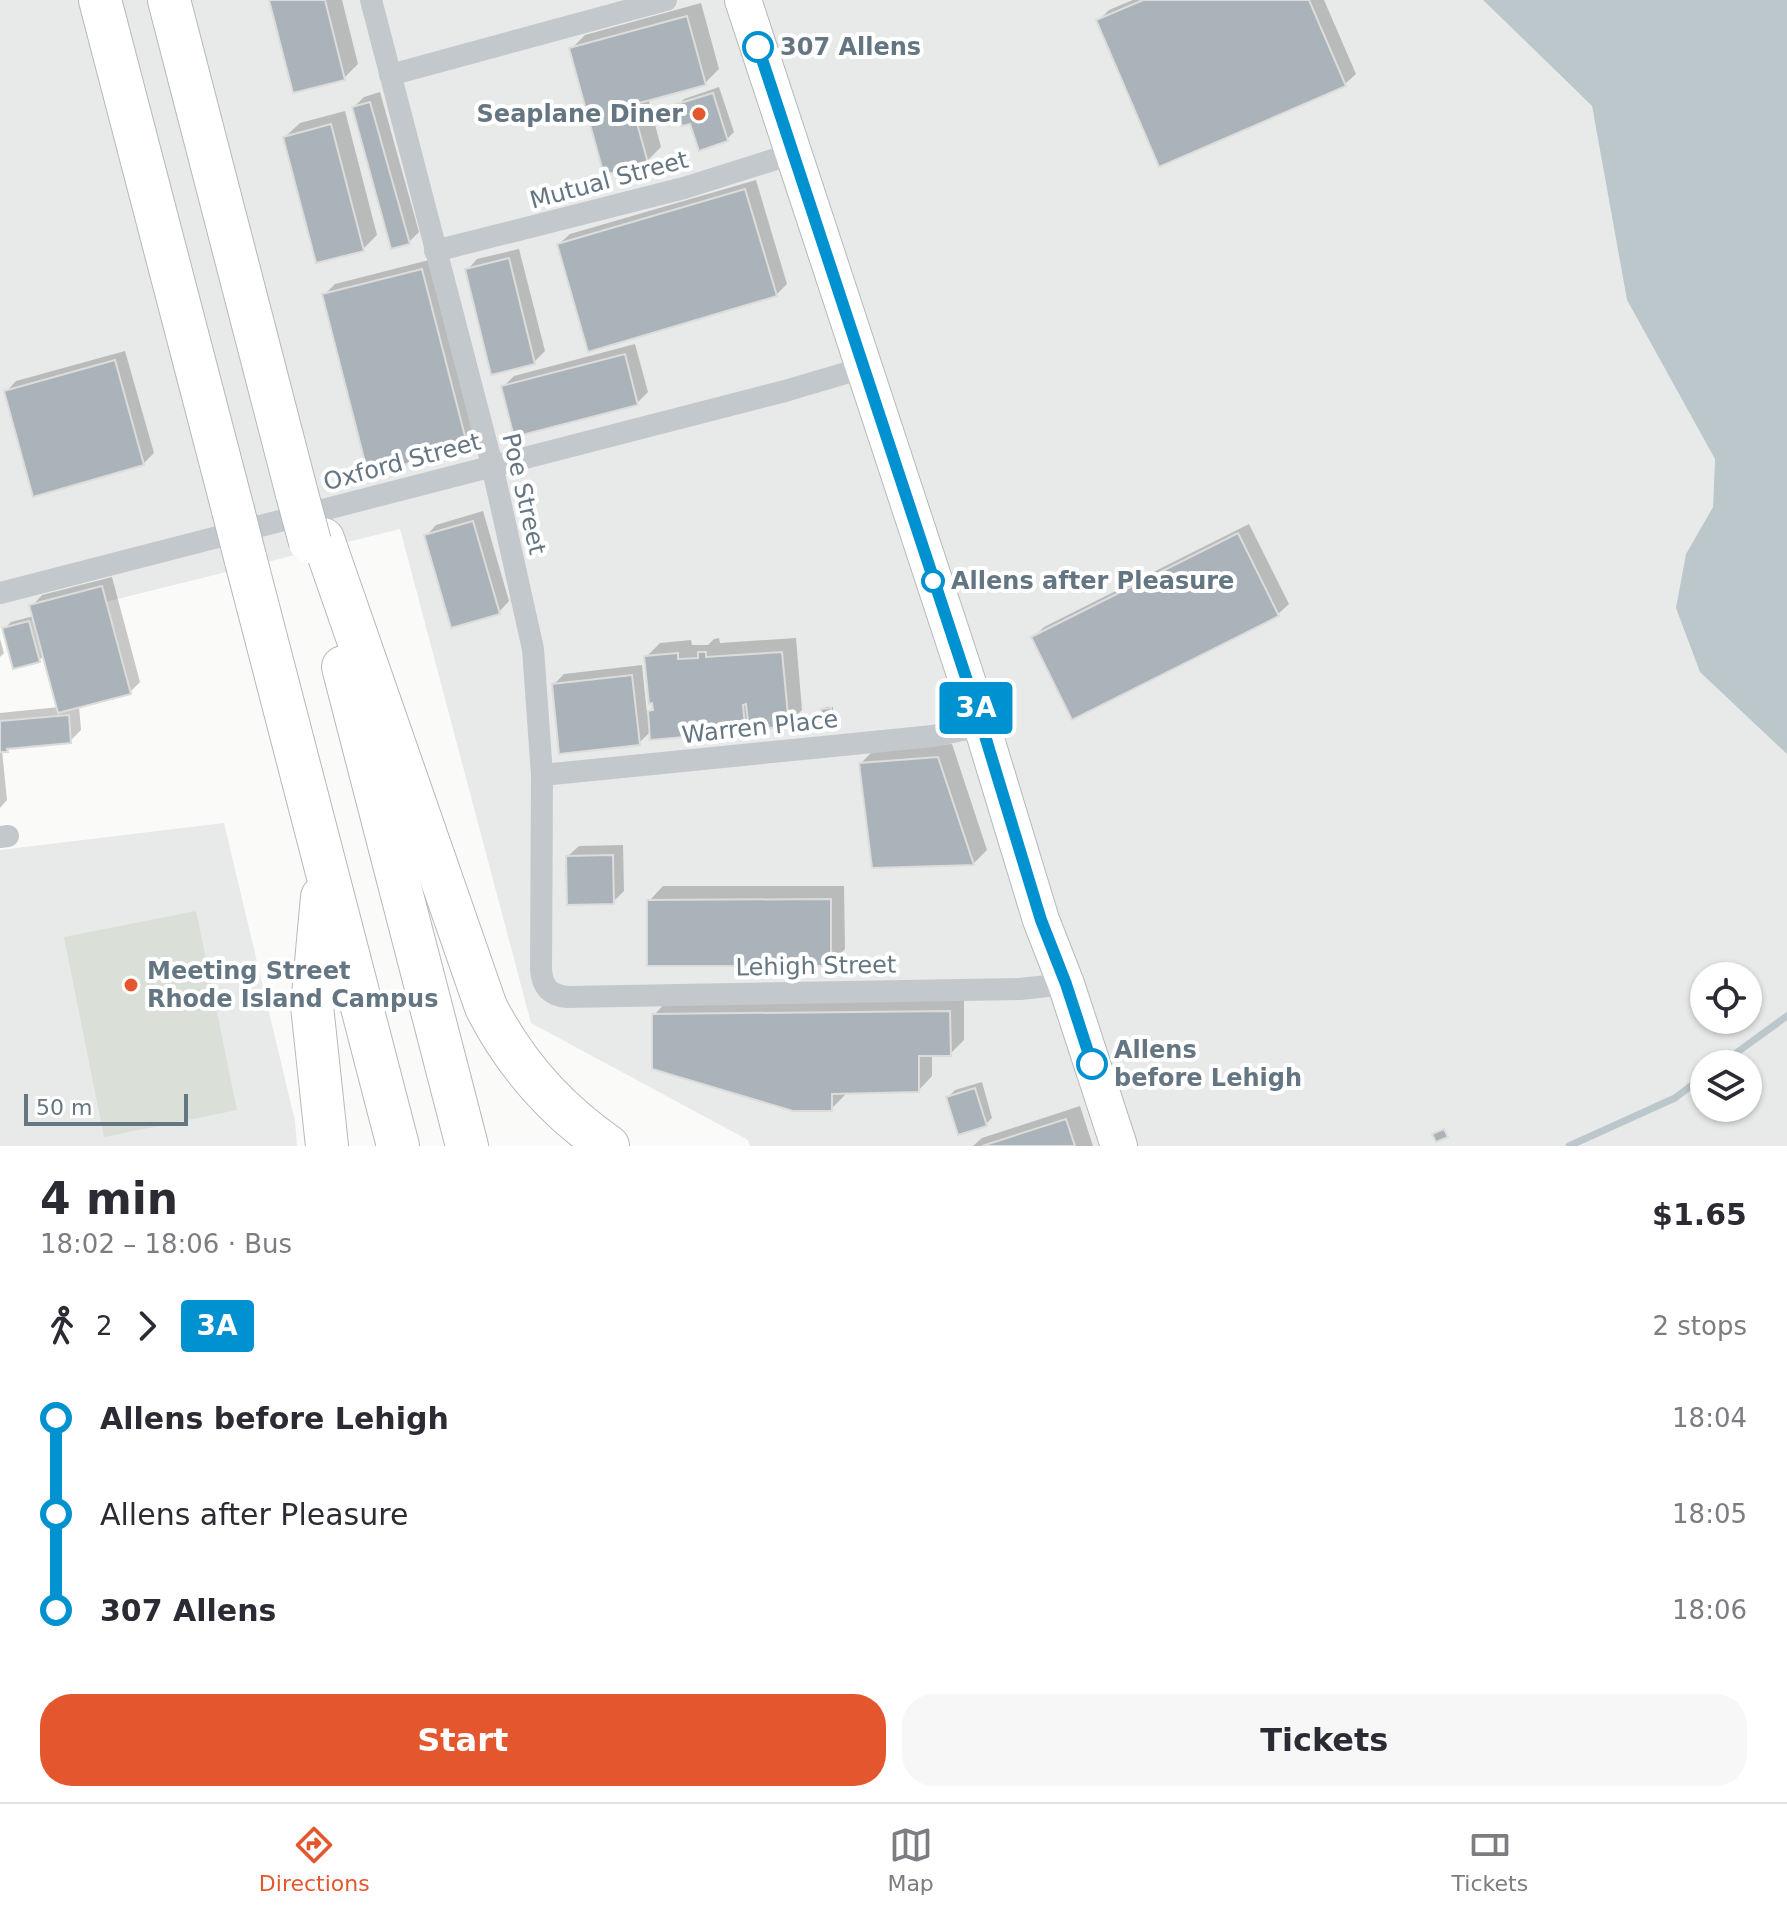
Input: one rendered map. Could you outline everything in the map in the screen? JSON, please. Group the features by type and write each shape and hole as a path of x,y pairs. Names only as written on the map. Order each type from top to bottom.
{"highway":[{"path":"100,0 398,1146"},
{"path":"169,0 279,423 316,541 486,1007 523,1068 556,1104 605,1143"},
{"path":"316,541 467,1146"},
{"path":"324,868 312,1006 327,1146"}],"main road":[{"path":"743,0 982,726 1041,920 1066,984 1119,1146"}],"street":[{"name":"Poe Street","path":"371,0 492,465 533,649 542,775 542,977 548,990 567,997"},
{"path":"390,75 666,0"},
{"name":"Mutual Street","path":"435,251 684,188 795,153"},
{"name":"Oxford Street","path":"0,593 769,395 863,368"},
{"name":"Warren Place","path":"542,775 933,736 982,726"},
{"name":"Lehigh Street","path":"567,997 1020,989 1066,984"}],"shaded area":[{"path":"0,0 1483,0 1592,106 1627,300 1715,458 1713,507 1686,554 1749,716 1787,754 1787,1146 750,1146 748,1140 531,1023 400,529 0,628"},
{"path":"1483,0 1787,0 1787,754 1700,672 1676,608 1686,554 1713,507 1715,459 1627,300 1592,106"},
{"name":"Meeting Street Rhode Island Campus","path":"224,823 295,1121 297,1146 0,1146 0,850"},
{"path":"196,911 237,1110 104,1137 64,937"}],"building":[{"path":"269,0 325,0 345,80 293,93"},
{"path":"1143,0 1309,0 1346,86 1159,167 1096,20"},
{"path":"687,16 706,85 632,105 648,163 604,175 569,48"},
{"name":"Seaplane Diner","path":"713,93 728,141 699,151 690,124 682,126 674,105"},
{"path":"370,102 410,244 391,249 352,107"},
{"path":"331,124 364,251 316,263 283,137"},
{"path":"745,189 777,296 588,352 557,244"},
{"path":"509,258 535,364 491,375 465,269"},
{"path":"422,269 468,448 368,474 322,294"},
{"path":"625,354 638,405 514,437 501,386"},
{"path":"115,360 144,465 33,497 4,391"},
{"path":"473,521 500,614 451,628 424,535"},
{"path":"1238,533 1279,616 1072,720 1031,637"},
{"path":"102,586 131,694 58,713 29,605"},
{"path":"29,621 40,662 13,669 2,628"},
{"path":"698,652 706,652 706,657 782,652 789,726 749,730 746,704 743,705 745,726 731,727 731,733 650,740 648,711 653,710 652,703 649,704 644,656 678,653 678,659 698,658"},
{"path":"632,675 640,745 559,754 552,684"},
{"path":"831,708 832,725 823,726 821,709"},
{"path":"69,715 71,743 0,752 0,721"},
{"path":"938,757 974,865 872,868 859,763"},
{"path":"613,855 614,904 567,905 566,856"},
{"path":"831,899 831,966 647,966 647,900"},
{"path":"950,1011 951,1056 919,1056 919,1092 832,1094 832,1111 793,1111 652,1069 652,1014"},
{"path":"975,1088 987,1126 958,1135 946,1097"},
{"path":"1066,1119 1075,1146 982,1146"},
{"path":"1444,1129 1448,1137 1436,1142 1432,1134"}],"waterway":[{"path":"1740,1050 1787,1016"},
{"path":"1569,1146 1675,1098 1690,1087"}],"bus line":[{"name":"3A","path":"758,47 982,726 1041,920 1092,1064"}],"place":[{"name":"307 Allens","path":"758,47"},
{"name":"Seaplane Diner","path":"699,114"},
{"name":"Allens after Pleasure","path":"933,581"},
{"name":"Meeting Street Rhode Island Campus","path":"131,985"},
{"name":"Allens before Lehigh","path":"1092,1064"}]}
